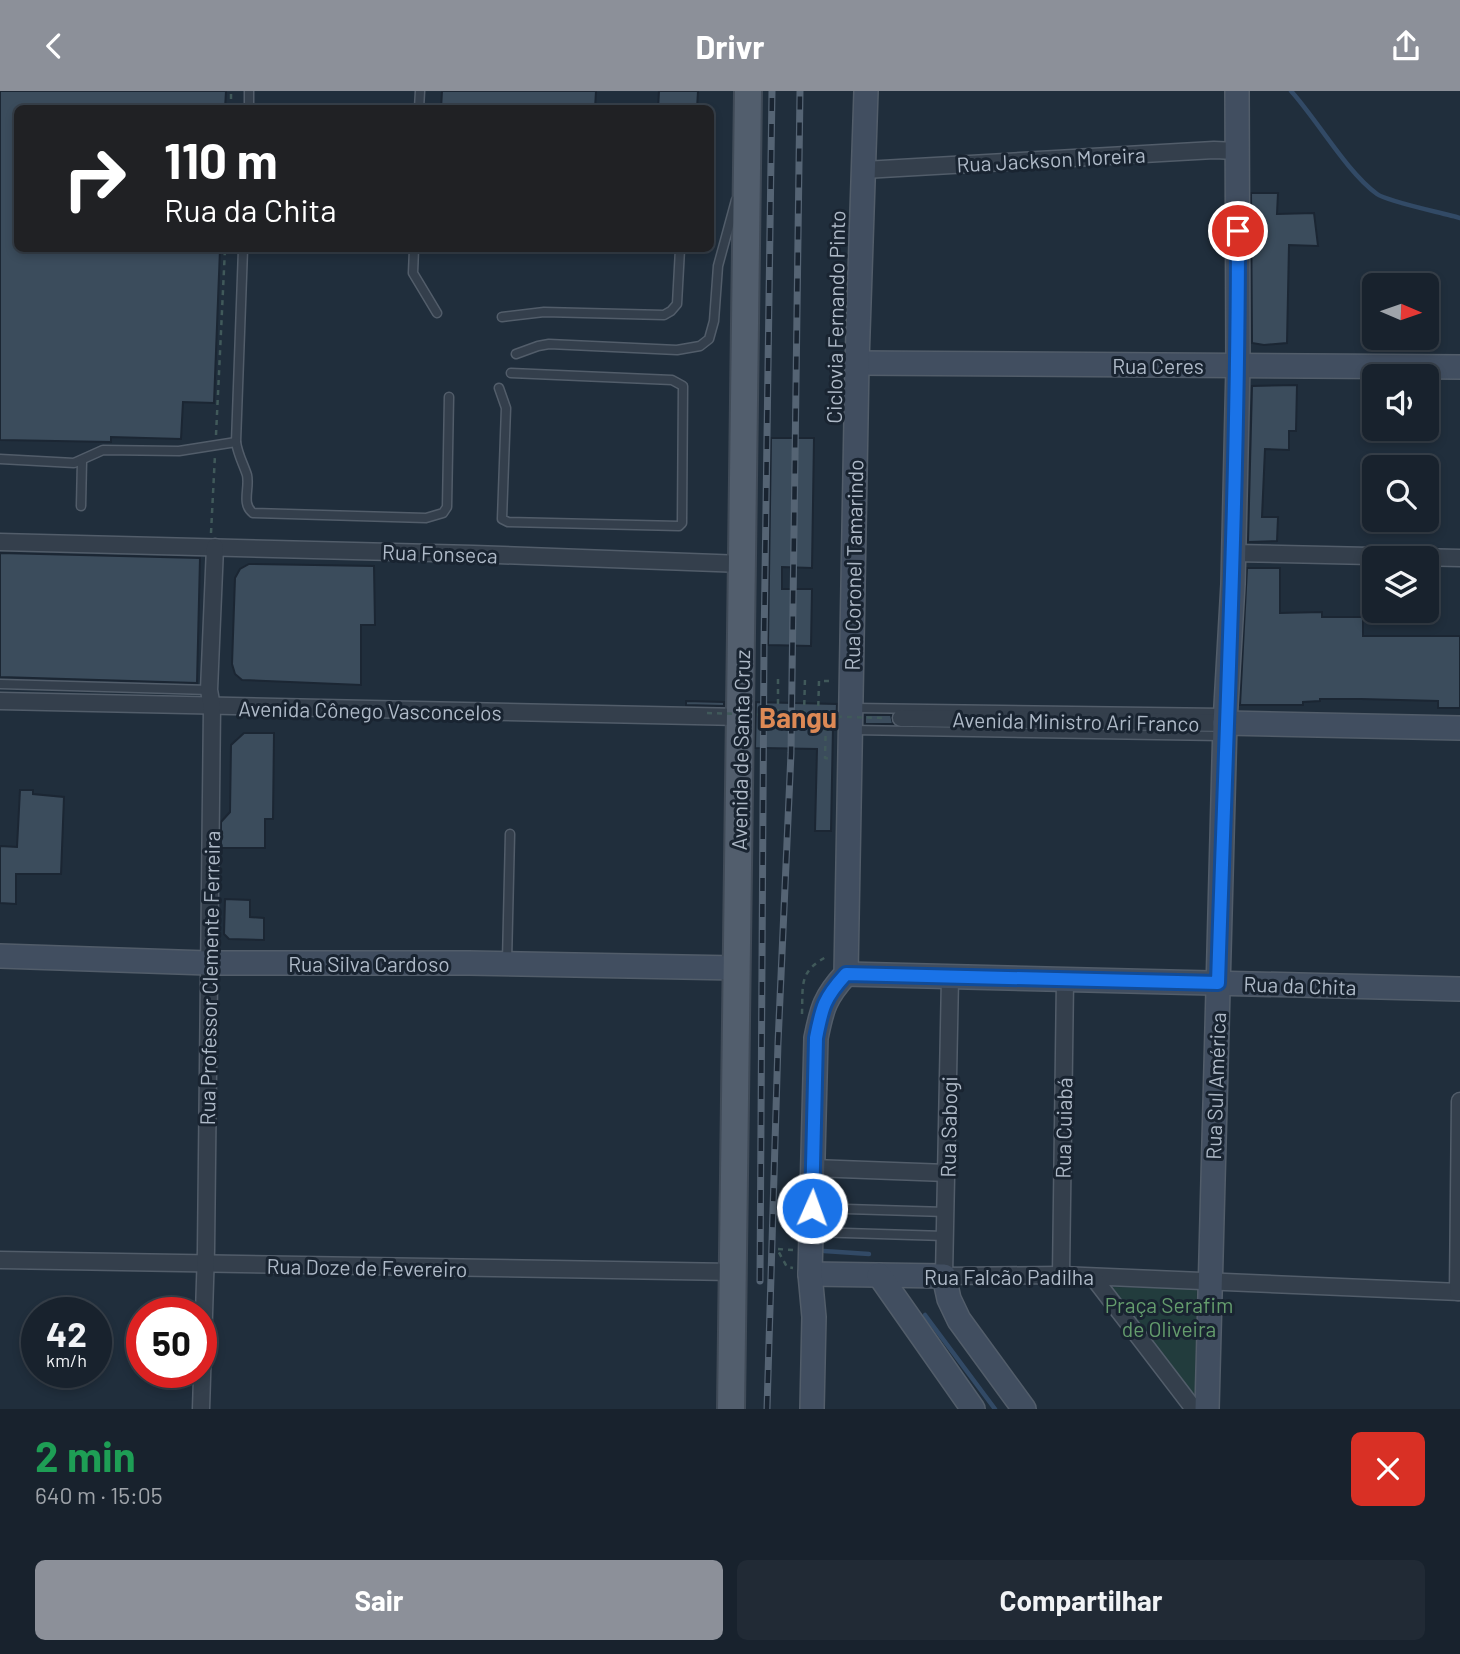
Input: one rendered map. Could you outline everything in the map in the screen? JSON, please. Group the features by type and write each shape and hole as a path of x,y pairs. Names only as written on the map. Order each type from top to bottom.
{"main road":[{"name":"Avenida de Santa Cruz","path":"732,1409 748,91"},
{"name":"Rua Coronel Tamarindo","path":"846,974 846,716 866,91"},
{"name":"Rua Sul América","path":"1207,1409 1238,365 1237,91"},
{"name":"Rua Ceres","path":"857,362 1460,367"},
{"name":"Avenida Ministro Ari Franco","path":"1226,724 1460,728"},
{"name":"Rua Silva Cardoso","path":"0,956 208,963 737,968"},
{"name":"Rua da Chita","path":"846,974 1460,989"},
{"path":"812,1409 814,1310 810,1274 816,1038 821,1014 830,992 846,974"},
{"name":"Rua Falcão Padilha","path":"810,1274 944,1276"},
{"path":"879,1275 973,1409"},
{"path":"944,1276 949,1299 958,1320 1024,1409"}],"street":[{"name":"Rua Jackson Moreira","path":"864,170 1237,151"},
{"name":"Rua Fonseca","path":"0,543 213,546 743,564"},
{"name":"Rua Professor Clemente Ferreira","path":"201,1409 206,1265 212,707 209,690 213,546"},
{"path":"1233,553 1460,558"},
{"name":"Avenida Cônego Vasconcelos","path":"0,701 741,717"},
{"name":"Avenida Ministro Ari Franco","path":"901,718 1226,724"},
{"name":"Rua Sabogi","path":"944,1276 950,978"},
{"name":"Rua Cuiabá","path":"1061,1275 1065,980"},
{"path":"1459,1292 1460,1101"},
{"path":"813,1168 947,1173"},
{"name":"Rua Doze de Fevereiro","path":"0,1260 733,1272"},
{"name":"Rua Falcão Padilha","path":"944,1276 1061,1275 1459,1292"},
{"path":"1093,1277 1194,1409"}],"lane":[{"path":"516,354 538,345 549,344 688,349 709,339 714,321 721,249 747,165"},
{"path":"243,252 236,442 238,455 247,475 247,505 253,513 436,517 447,507 449,397"},
{"path":"414,252 414,273 437,313"},
{"path":"502,317 544,312 664,315 677,304 680,252"},
{"path":"499,388 506,408 502,519 508,522 538,523 679,526 682,523 683,386 672,380 511,373"},
{"path":"0,459 74,463 103,450 178,451 236,442"},
{"path":"80,506 82,461"},
{"path":"0,684 209,690"},
{"path":"846,716 1226,724"},
{"path":"846,716 1226,724"},
{"path":"507,964 510,834"},
{"path":"812,1208 946,1212"},
{"path":"811,1232 946,1236"}],"path":[{"path":"213,546 225,252"},
{"path":"804,715 805,678"},
{"path":"778,679 778,715"},
{"path":"818,716 819,681"},
{"path":"707,713 884,718"},
{"path":"826,716 825,758 832,758"},
{"path":"802,1020 804,976 812,965 832,953"}],"green space":[{"name":"Praça Serafim de Oliveira","path":"1111,1287 1197,1288 1195,1398"}],"building":[{"path":"0,91 226,91 225,105 14,105 14,252 220,252 214,403 183,402 181,439 111,437 111,442 0,440"},
{"path":"442,91 596,91 595,105 441,105"},
{"path":"659,91 698,91 697,105 658,105"},
{"path":"1251,193 1278,193 1277,214 1314,213 1318,246 1289,245 1287,343 1252,343"},
{"path":"1297,385 1296,431 1289,431 1289,450 1265,449 1262,517 1278,517 1277,541 1248,542 1252,386"},
{"path":"771,438 814,438 812,568 782,567 782,589 812,589 811,646 768,645"},
{"path":"0,553 200,558 197,683 0,677"},
{"path":"249,564 374,566 375,625 361,625 361,685 242,680 235,674 232,664 235,578 240,569"},
{"path":"1247,568 1280,568 1280,613 1322,612 1322,617 1362,617 1363,636 1460,636 1460,708 1438,708 1438,701 1361,699 1320,699 1303,702 1303,705 1240,705"},
{"path":"686,701 724,702 724,706 686,705"},
{"path":"756,702 837,704 836,727 833,727 831,831 815,831 817,749 755,748"},
{"path":"865,715 891,715 893,724 865,724"},
{"path":"244,733 274,733 273,819 265,819 265,848 221,848 221,822 230,812 231,745"},
{"path":"20,790 64,797 61,874 16,874 16,904 0,903 0,846 17,847"},
{"path":"225,899 250,900 250,917 264,918 264,940 229,939 224,934"}],"waterway":[{"path":"1291,91 1343,159 1377,194 1404,204 1460,218"},
{"path":"824,1251 869,1254"},
{"path":"925,1315 995,1409"}],"railway":[{"path":"760,1281 764,645 772,91"},
{"path":"767,1409 778,1043 791,753 800,91"}],"district":[{"name":"Bangu","path":"798,717"}],"route":[{"path":"812,1208 816,1038 821,1014 830,992 846,974 1218,983 1225,723 1233,584 1238,231"}]}
